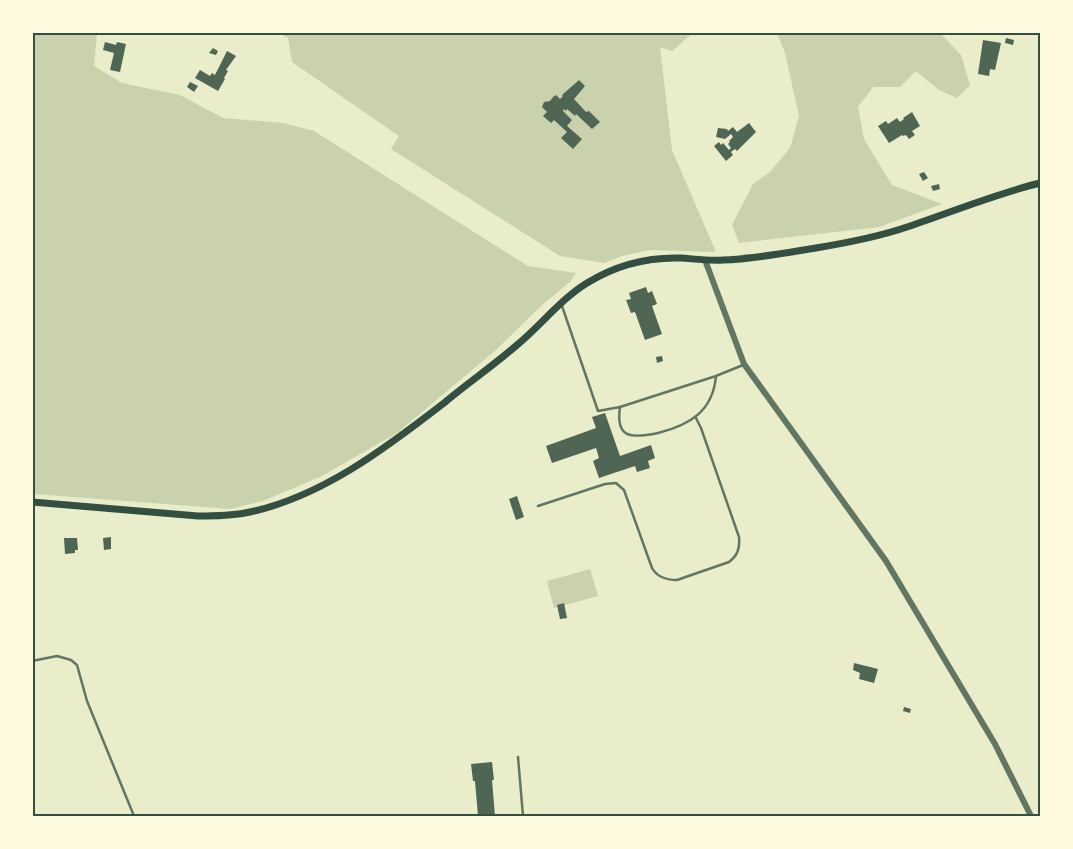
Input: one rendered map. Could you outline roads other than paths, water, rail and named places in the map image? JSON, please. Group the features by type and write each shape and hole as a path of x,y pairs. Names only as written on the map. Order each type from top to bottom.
{"main road":[{"path":"32,502 198,516 221,516 245,513 286,501 335,478 363,462 398,438 518,344 587,283 622,266 662,258 705,260 746,258 801,251 870,238 906,228 981,200 1040,183"}],"street":[{"path":"705,260 744,364 886,561 995,744 1031,816"}],"lane":[{"path":"562,304 598,411 620,407 716,376 744,364"},
{"path":"620,407 620,425 623,432 628,436 637,438 678,428 696,418 708,403 715,389 716,376"},
{"path":"538,506 605,484 616,483 624,490 652,568 658,575 670,580 677,580 729,562 736,557 739,537 696,418"},
{"path":"32,661 57,656 71,660 77,665 87,701 134,816"},
{"path":"518,757 523,816"}]}
